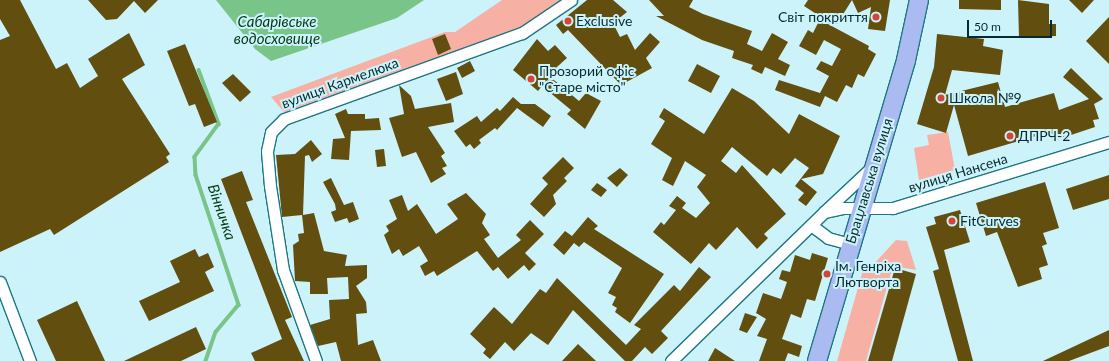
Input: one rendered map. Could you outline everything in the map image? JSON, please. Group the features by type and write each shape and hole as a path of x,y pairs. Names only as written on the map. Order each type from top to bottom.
{"main road":[{"name":"Брацлавська вулиця","path":"817,361 873,166 906,60 919,0"}],"street":[{"name":"вулиця Кармелюка","path":"316,361 304,332 283,270 270,186 267,151 271,132 276,124 522,33 571,0"},
{"name":"вулиця Нансена","path":"824,212 861,208 900,207 1109,142"},
{"path":"671,361 873,166"},
{"path":"811,225 828,238 850,244"},
{"path":"0,282 30,361"}],"shaded area":[{"path":"502,0 563,0 523,27 284,112 271,97 445,32 455,32"},
{"path":"948,132 955,170 919,180 914,148 929,145 927,135"},
{"path":"896,240 907,241 916,270 893,266 866,361 837,361 865,263 873,265"}],"water":[{"name":"Сабарівське водосховище","path":"216,0 424,0 397,18 271,61 255,49"}],"building":[{"path":"0,0 20,0 56,69 67,63 80,88 98,76 88,59 129,33 145,65 122,79 170,154 166,157 169,162 54,235 50,229 0,252 0,40 10,36 0,19"},
{"path":"88,0 158,0 145,13 134,1 117,19 106,20"},
{"path":"587,0 613,0 627,12 613,23 620,37 627,34 635,50 650,33 660,42 646,58 652,68 621,85 568,30 563,34 556,25"},
{"path":"649,0 693,0 689,7 703,14 752,31 747,44 762,51 772,33 788,42 778,59 790,65 785,76 765,67 762,74 751,69 753,65 732,58 734,51 702,40 656,16 664,16"},
{"path":"808,0 852,0 837,24 826,23 869,46 868,49 876,54 864,77 858,74 852,88 846,85 837,102 825,96 820,107 775,90 779,80 820,93 829,76 816,69 821,61 832,66 841,49 824,40 816,55 799,46 808,30 813,33 821,17 804,6"},
{"path":"852,0 890,0 885,31 868,29 871,7 858,13"},
{"path":"959,0 1001,0 1001,10 959,9"},
{"path":"1018,0 1049,4 1049,24 1056,24 1056,36 1019,38"},
{"path":"1069,0 1094,0 1082,13"},
{"path":"1109,17 1109,64 1086,41"},
{"path":"445,34 451,49 438,55 432,39"},
{"path":"937,34 984,39 983,46 1003,50 1000,75 952,70 945,95 998,82 1005,107 1054,93 1059,110 1089,99 1063,77 1071,68 1103,99 1094,104 1099,119 1093,120 1095,127 1053,141 1050,132 968,156 954,105 946,133 917,124 934,67"},
{"path":"537,39 548,51 555,45 567,58 548,75 579,101 586,93 601,101 585,129 567,114 571,110 542,86 538,91 513,70"},
{"path":"185,44 217,122 204,127 195,104 189,106 167,51"},
{"path":"470,61 475,71 462,78 457,68"},
{"path":"697,64 720,76 711,93 688,81"},
{"path":"456,72 463,94 446,101 437,79"},
{"path":"233,74 251,92 240,102 222,83"},
{"path":"399,85 411,96 415,109 451,103 454,122 428,127 445,153 441,156 447,166 442,168 446,174 431,183 416,152 402,157 389,118 404,114"},
{"path":"732,88 754,101 789,134 799,114 840,136 823,174 801,179 817,192 806,206 798,200 804,193 795,186 809,168 795,158 781,174 773,168 767,176 732,147 721,161 736,173 742,165 786,214 764,234 768,238 757,249 737,227 716,250 709,243 691,264 653,232 661,222 664,225 676,210 669,206 677,196 686,203 682,208 696,218 710,203 697,187 706,175 685,161 673,186 662,180 672,158 651,144 665,121 659,117 664,108 704,134"},
{"path":"513,97 521,104 535,104 551,116 543,127 517,108 497,130 495,128 479,140 481,143 474,149 470,144 466,147 454,131 477,116 481,122 497,108 500,111"},
{"path":"346,109 348,114 365,114 365,119 379,118 381,130 351,131 349,160 331,159 333,139 345,138 335,114"},
{"path":"311,140 322,154 312,162 309,155 305,156 303,215 314,213 324,251 347,255 345,266 367,265 367,278 356,286 366,302 367,313 356,314 358,345 373,340 381,361 341,361 336,342 318,346 310,325 330,319 329,300 349,299 348,277 327,278 328,294 310,294 310,282 295,281 293,245 299,241 298,234 304,233 302,215 282,217 276,155 295,154"},
{"path":"384,149 386,166 377,167 375,150"},
{"path":"563,157 574,168 564,178 567,181 553,195 556,204 544,217 530,204 548,184 542,178"},
{"path":"620,168 628,175 617,187 607,178"},
{"path":"242,171 253,200 246,202 292,317 285,320 304,361 255,361 251,353 282,339 221,179"},
{"path":"1109,175 1109,199 1073,210 1066,189"},
{"path":"331,178 344,205 353,202 359,219 349,223 347,218 335,222 331,212 336,210 335,204 323,182"},
{"path":"1045,182 1059,228 1043,233 1047,244 1042,246 1048,265 1039,268 1042,279 1018,287 997,232 986,236 976,203"},
{"path":"597,183 607,190 601,197 591,190"},
{"path":"466,193 486,214 482,223 490,235 484,239 498,258 521,240 516,235 530,220 544,234 525,253 536,264 529,271 524,265 508,279 498,267 493,271 477,251 437,276 434,271 425,276 420,266 428,261 419,246 403,256 399,249 392,254 384,235 389,231 386,226 397,219 389,200 402,195 408,211 417,204 436,234 458,219 447,204"},
{"path":"960,210 970,242 944,250 973,361 958,361 933,271 939,269 926,227 936,224 934,217"},
{"path":"588,217 598,226 594,229 664,274 630,323 615,312 617,308 612,305 616,297 608,293 622,268 584,242 579,247 574,243 564,255 553,245 565,231 572,236"},
{"path":"195,249 199,257 208,253 214,267 205,272 214,291 149,321 139,301 180,282 170,261"},
{"path":"812,253 828,258 815,301 807,299 801,318 791,314 782,339 802,346 799,357 788,353 785,361 759,361 767,339 757,336 766,319 756,313 763,293 781,299 787,282 779,279 782,270 790,272 795,255 810,260"},
{"path":"699,267 711,277 661,331 668,338 652,354 645,347 632,361 625,361 573,310 548,345 531,333 514,351 505,342 490,359 483,353 486,349 470,334 494,307 512,324 540,289 546,293 557,278 626,345 641,329 634,325 674,285 680,291"},
{"path":"895,268 916,274 892,361 868,361"},
{"path":"77,301 105,361 56,361 37,320"},
{"path":"745,313 757,317 747,333 739,330"},
{"path":"196,327 206,349 181,361 124,361"},
{"path":"1109,330 1109,346 1069,361 1043,361"},
{"path":"578,344 596,361 562,361"},
{"path":"715,348 735,361 708,361"}],"waterway":[{"name":"Вінничка","path":"199,70 219,124 195,157 196,175 239,305 216,332 206,361"}],"place":[{"name":"Світ покриття","path":"876,17"},
{"name":"Exclusive","path":"568,21"},
{"name":"Прозорий офіс \"Старе місто\"","path":"531,79"},
{"name":"Школа №9","path":"941,98"},
{"name":"ДПРЧ-2","path":"1010,136"},
{"name":"FitCurves","path":"952,221"},
{"name":"Ім. Генріха Лютворта","path":"827,274"}]}
